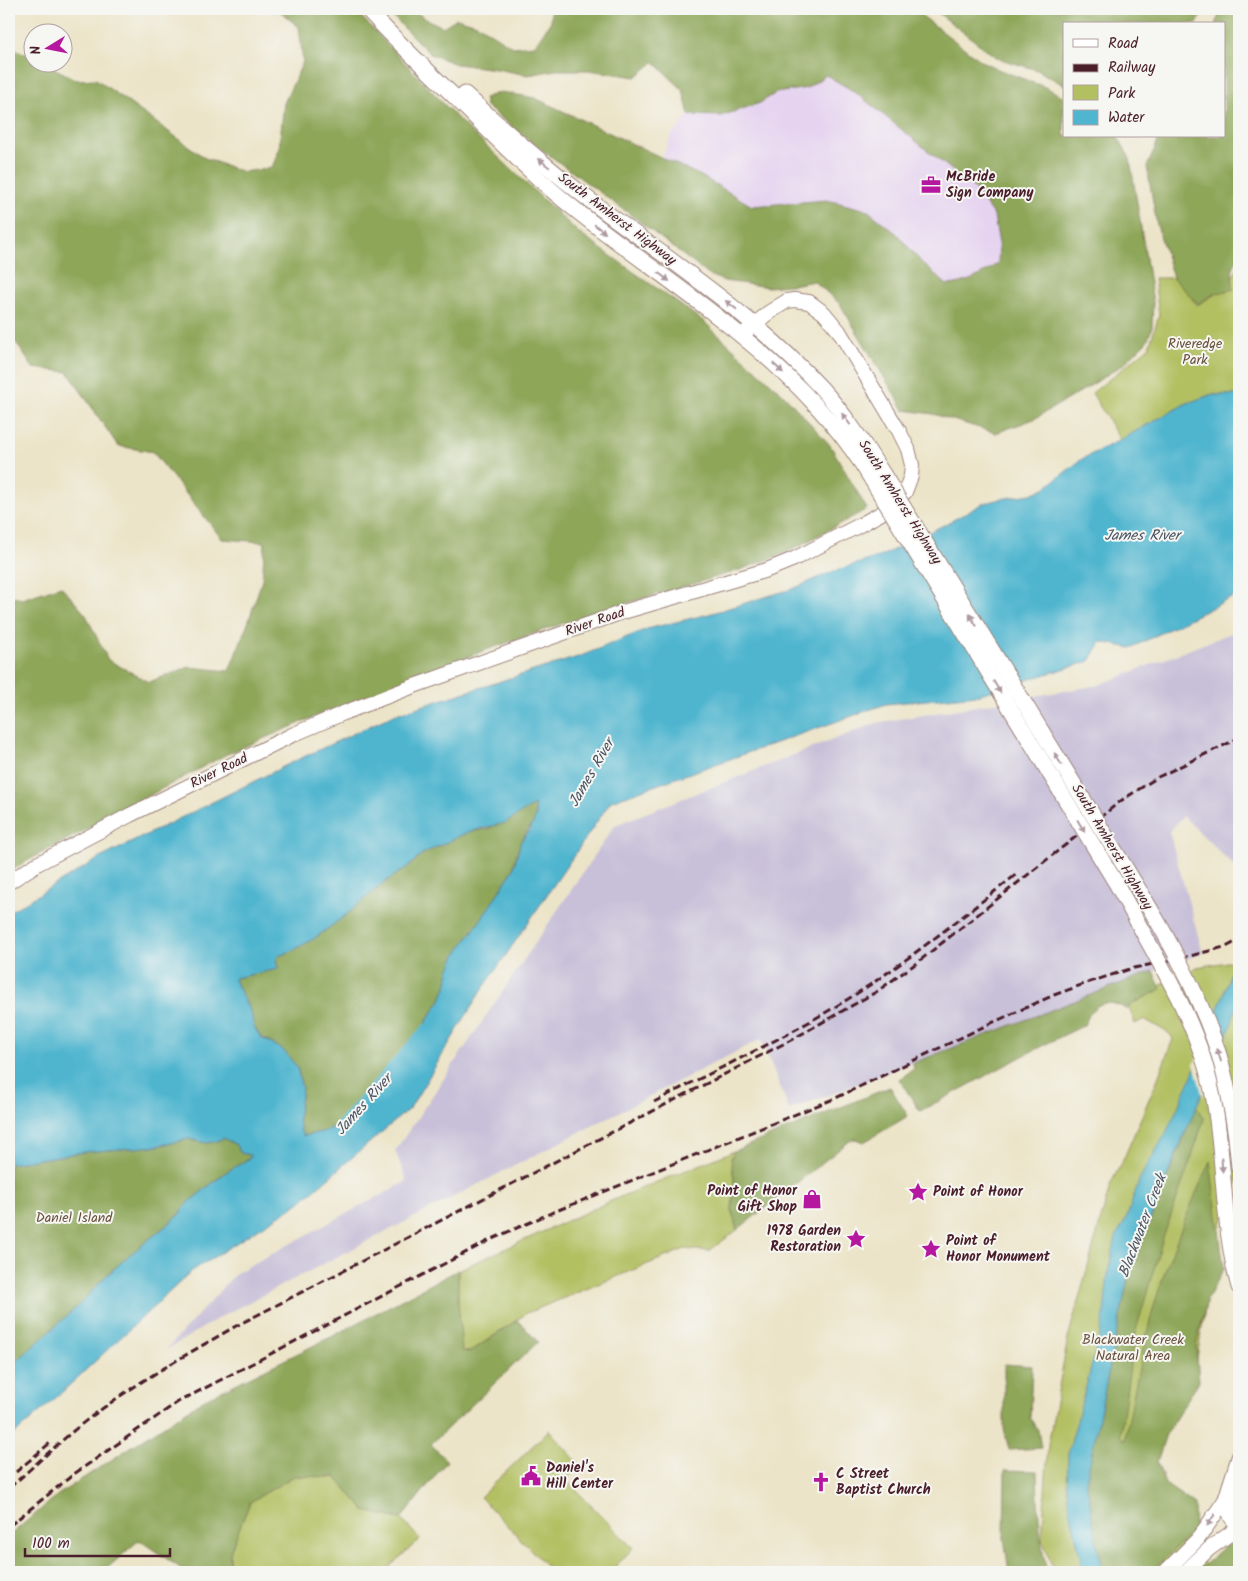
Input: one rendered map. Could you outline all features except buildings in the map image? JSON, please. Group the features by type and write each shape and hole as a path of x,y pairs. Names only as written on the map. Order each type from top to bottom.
{"main road":[{"name":"South Amherst Highway","path":"367,9 411,56 544,183 576,210 741,336 782,373 819,410 860,461 877,477 1039,727 1182,964 1214,1038 1225,1076 1237,1136 1239,1167"},
{"name":"South Amherst Highway","path":"379,9 429,61 532,154 755,324 794,360 835,403 1116,883 1178,996 1194,1031 1208,1073 1219,1139 1233,1263 1239,1287"}],"street":[{"name":"River Road","path":"9,882 138,811 292,735 346,712 614,615 767,570 885,511 905,492 909,484 912,465 911,457 899,431 839,331 824,313 809,302 794,300 780,305 741,336"},
{"path":"1219,1139 1237,1136"},
{"path":"1185,1572 1209,1549 1239,1526 1232,1520 1230,1509 1234,1500 1238,1462"},
{"path":"1165,1572 1198,1539 1225,1500 1238,1462"}],"shaded area":[{"path":"826,75 855,92 974,188 994,216 999,244 998,263 980,276 959,285 947,285 922,263 827,200 752,206 701,176 662,158 671,136 689,115 721,116 760,103 776,93 807,88"},
{"path":"1239,630 1239,871 1183,816 1169,832 1203,953 789,1110 761,1039 222,1316 166,1350 236,1273 407,1181 395,1151 615,825 876,723 1099,685"}],"green space":[{"path":"277,9 354,9 461,122 580,234 703,321 783,394 830,445 867,509 788,552 737,571 593,613 483,651 312,718 225,755 9,872 9,596 22,599 61,586 86,615 108,660 149,682 189,667 229,671 262,580 265,542 222,539 153,452 118,446 68,372 33,368 9,332 9,46 22,52 22,72 61,72 77,80 96,79 205,158 243,172 272,168 279,149 284,103 303,62 299,27"},
{"path":"385,9 411,9 443,27 457,18 477,24 513,47 535,45 551,21 551,9 913,9 981,61 1045,87 1063,96 1063,138 1118,138 1121,142 1130,159 1153,302 1152,328 1147,341 1125,363 1090,386 1034,419 996,433 933,414 904,410 840,304 814,281 769,287 724,281 709,275 523,136 486,106 484,98 501,92 535,98 701,176 752,206 827,200 867,210 897,234 922,263 947,285 961,283 974,278 998,263 999,244 994,216 974,188 855,92 826,75 807,88 776,93 760,103 721,116 689,115 683,90 654,62 636,77 588,70 556,70 528,75 456,64 430,54"},
{"path":"933,9 1204,9 1198,22 1063,22 1063,84 1037,70 997,58"},
{"path":"1222,9 1239,9 1239,257 1232,272 1234,289 1214,294 1198,304 1173,278 1157,225 1147,167 1159,138 1226,138 1226,22 1216,22"},
{"name":"Riveredge Park","path":"1239,267 1239,395 1210,395 1185,404 1120,440 1092,393 1149,347 1159,315 1154,278 1176,278 1197,305 1223,290"},
{"path":"534,805 534,821 521,842 513,870 449,970 441,1000 428,1019 411,1055 403,1064 400,1075 392,1086 367,1099 361,1109 348,1120 325,1131 304,1136 298,1120 302,1088 297,1067 283,1050 261,1037 254,1027 251,1013 234,980 235,978 278,969 276,961 278,956 292,951 315,938 422,854 468,832 487,829"},
{"name":"Blackwater Creek Natural Area","path":"1239,960 1239,1174 1216,1239 1195,1371 1160,1415 1153,1476 1171,1516 1210,1572 1054,1572 1042,1539 1048,1445 1068,1338 1111,1183 1124,1158 1173,1039 1170,1034 1144,1019 1135,1024 1127,1002 1197,967"},
{"path":"1153,971 1161,989 1129,1006 1127,1010 1118,1005 1108,1003 1099,1005 1091,1012 1083,1026 920,1111 899,1079 914,1069 913,1063"},
{"path":"890,1087 908,1116 864,1142 855,1139 851,1140 737,1230 732,1211 734,1179 731,1159 734,1151"},
{"path":"1196,1106 1204,1119 1163,1238 1134,1337 1120,1436 1125,1440 1143,1350 1163,1279 1210,1161 1224,1269 1207,1300 1196,1345 1199,1381 1166,1434 1157,1462 1165,1484 1194,1504 1195,1530 1151,1572 1102,1572 1086,1481 1129,1273"},
{"name":"Daniel Island","path":"223,1138 235,1144 241,1153 250,1154 250,1158 225,1173 190,1201 177,1217 127,1257 78,1306 9,1368 9,1164 84,1152 157,1146 189,1139 214,1142"},
{"path":"734,1151 731,1159 734,1179 732,1211 737,1230 709,1251 685,1249 527,1313 470,1352 461,1351 458,1270 622,1196"},
{"path":"458,1270 458,1301 462,1351 470,1352 518,1320 538,1342 431,1444 447,1461 401,1519 365,1511 336,1477 294,1476 250,1502 231,1549 228,1572 186,1572 139,1540 103,1572 9,1572 9,1536 59,1494 203,1400 333,1336"},
{"path":"1004,1364 1032,1366 1030,1418 1038,1430 1041,1448 1009,1450 1004,1429"},
{"path":"549,1430 580,1465 566,1480 633,1548 610,1572 552,1572 480,1497"},
{"path":"1005,1470 1037,1471 1038,1509 1047,1572 1009,1572 1004,1538"},
{"path":"294,1476 336,1477 365,1511 401,1519 420,1539 384,1572 228,1572 231,1549 250,1502"},
{"path":"1239,1541 1239,1558 1232,1562 1234,1572 1197,1572 1224,1547"}],"water":[{"name":"James River","path":"1210,395 1239,395 1239,594 1131,648 1101,642 1090,661 977,695 886,704 611,801 478,996 410,1108 299,1203 192,1271 9,1439 9,1368 78,1306 127,1257 177,1217 190,1201 225,1173 250,1158 250,1155 241,1153 235,1144 223,1138 206,1143 189,1139 157,1146 84,1152 9,1164 9,912 100,858 295,761 393,715 581,656 647,629 709,614 795,588 834,571 881,556 982,504 1031,494 1045,488 1082,459 1185,404","holes":["534,805 536,814 529,831 521,841 513,870 457,953 449,970 441,1000 428,1019 411,1055 403,1064 400,1075 387,1090 367,1099 361,1109 348,1120 325,1131 304,1136 298,1120 302,1088 297,1067 283,1050 260,1037 254,1027 251,1013 234,980 235,978 278,969 276,961 278,956 292,951 315,938 422,854 468,832 505,823"]},
{"name":"Blackwater Creek","path":"1239,946 1239,997 1231,1026 1179,1147 1129,1273 1086,1481 1102,1572 1083,1572 1067,1494 1068,1454 1103,1323 1108,1272 1116,1237 1126,1219 1140,1178 1166,1133 1189,1083 1224,993"}],"pier":[{"path":"1215,1009 1227,1041 1203,1097 1194,1064"}],"waterway":[{"name":"James River","path":"343,1129 429,1032"}],"railway":[{"path":"9,1488 78,1427 116,1399 195,1349 236,1326 791,1040 876,992 918,962 1122,800 1158,777 1239,738"},
{"path":"654,1102 782,1037 856,994 918,951 1017,874"},
{"path":"9,1526 74,1474 178,1402 492,1239 551,1213 836,1098 1054,995 1130,969 1228,946 1239,940"},
{"path":"16,1472 50,1443"}],"place":[{"name":"McBride Sign Company","path":"931,185"},
{"name":"Point of Honor","path":"918,1192"},
{"name":"Point of Honor Gift Shop","path":"812,1199"},
{"name":"1978 Garden Restoration","path":"856,1239"},
{"name":"Point of Honor Monument","path":"931,1249"},
{"name":"Daniel's Hill Center","path":"531,1476"},
{"name":"C Street Baptist Church","path":"821,1482"}]}
